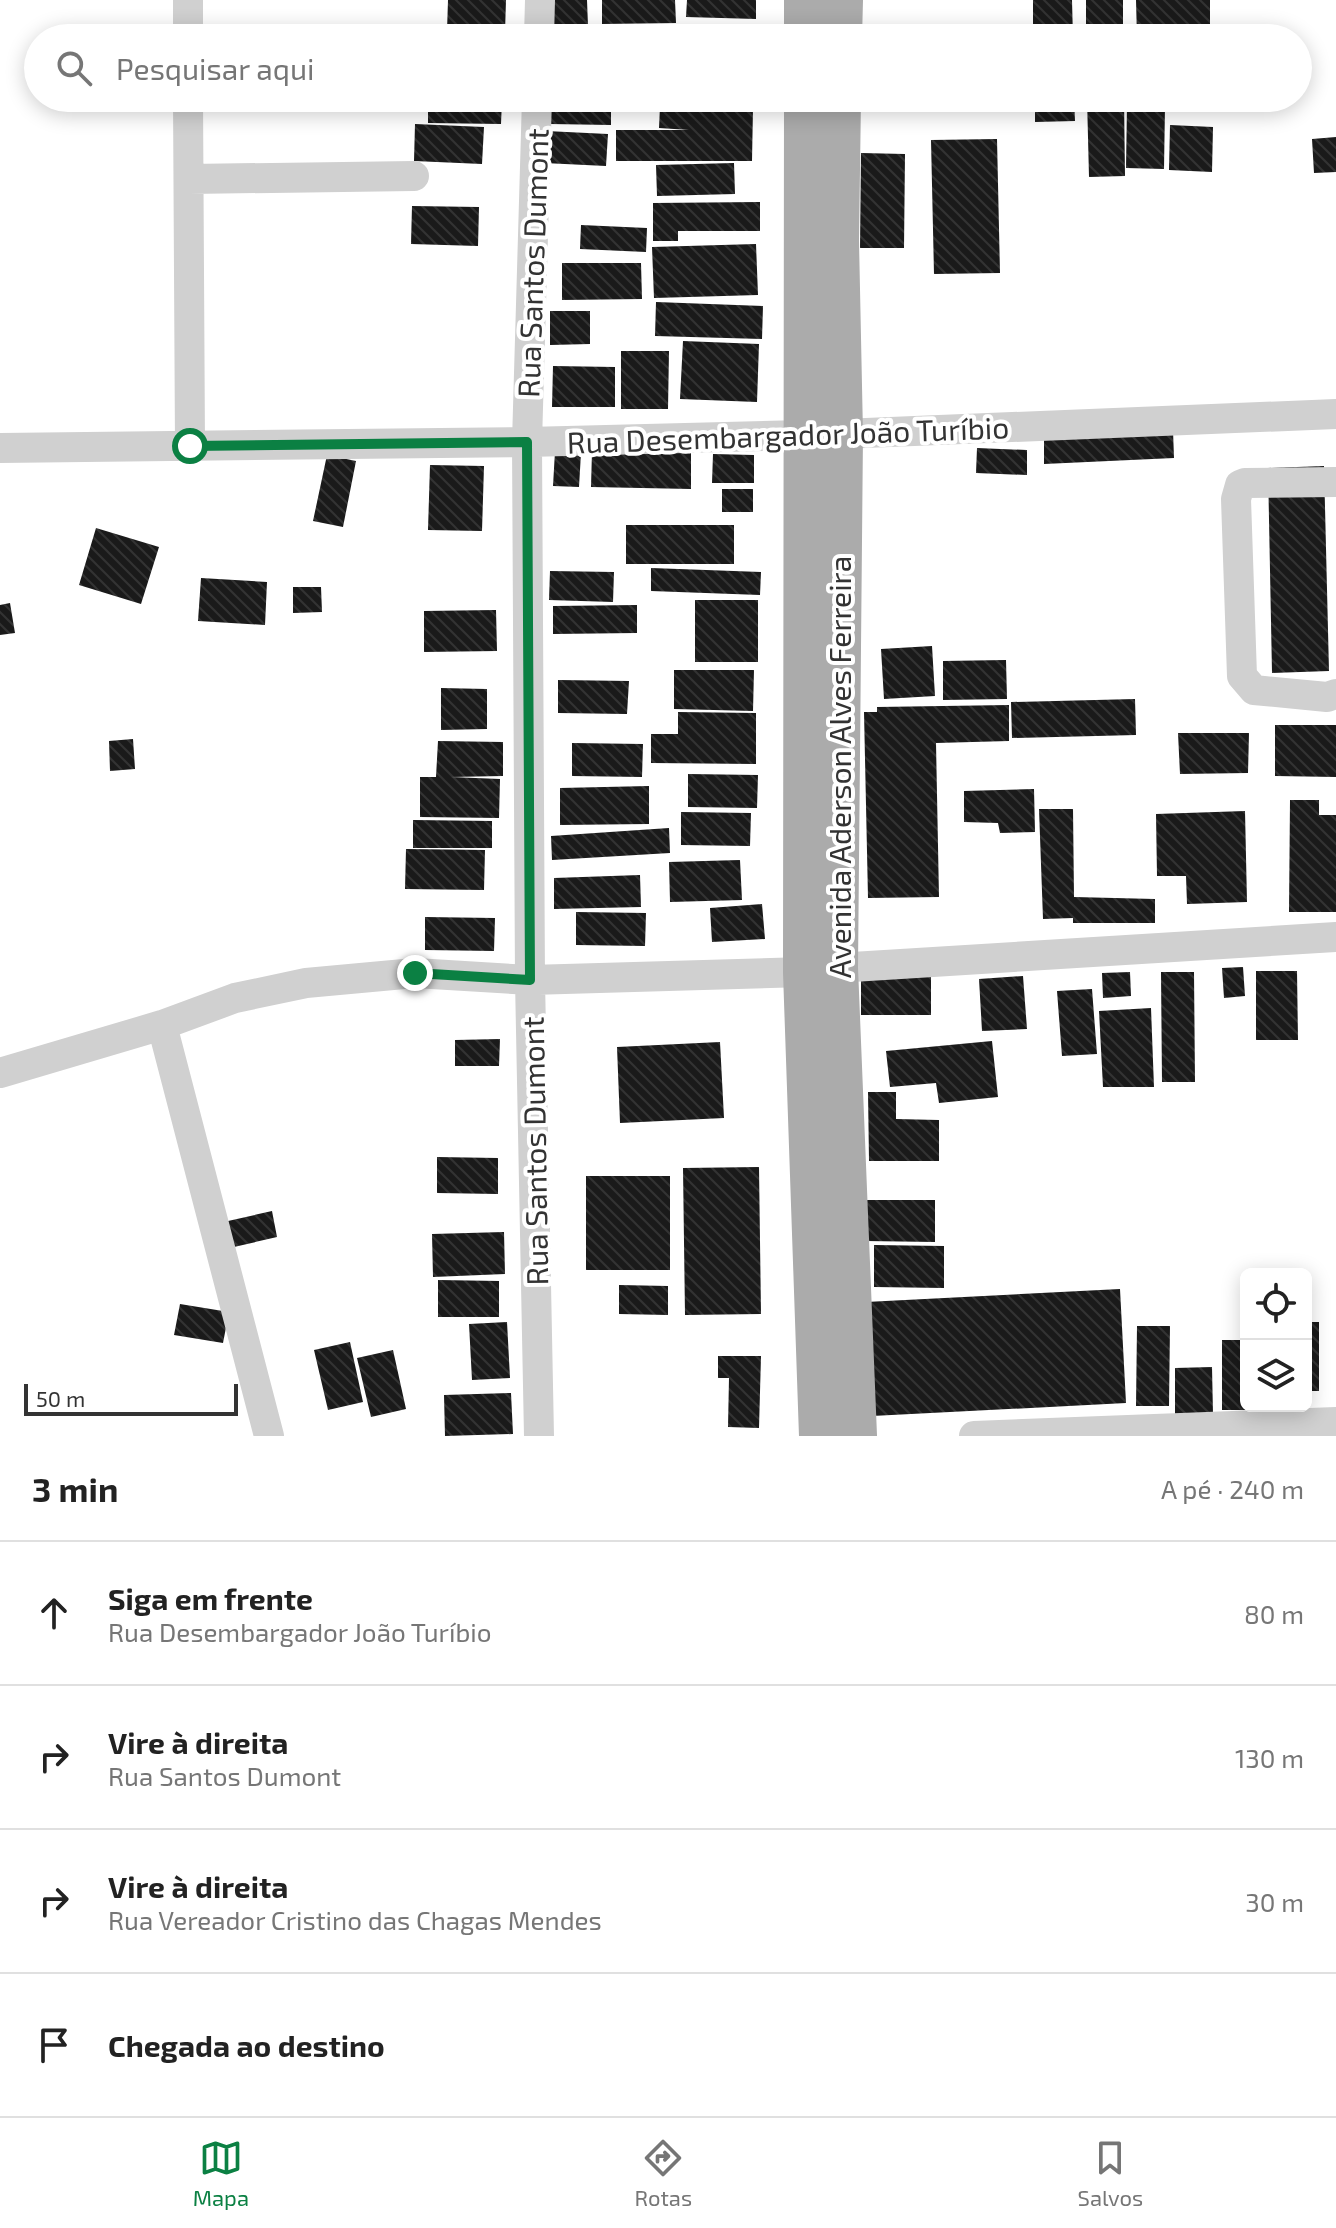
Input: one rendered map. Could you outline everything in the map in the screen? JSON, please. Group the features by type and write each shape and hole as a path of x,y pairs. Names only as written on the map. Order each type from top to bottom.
{"main road":[{"path":"806,0 806,24"},
{"path":"840,24 841,0"},
{"name":"Avenida Aderson Alves Ferreira","path":"807,112 824,434 821,1436"},
{"name":"Avenida Aderson Alves Ferreira","path":"824,434 837,241 839,112"},
{"name":"Avenida Aderson Alves Ferreira","path":"821,970 855,1436"}],"street":[{"path":"188,0 188,24"},
{"path":"539,24 540,0"},
{"path":"188,112 190,446"},
{"name":"Rua Santos Dumont","path":"537,112 527,442 530,980 539,1436"},
{"path":"189,179 414,176"},
{"name":"Rua Desembargador João Turíbio","path":"0,448 527,442 1336,414"},
{"path":"1336,482 1245,483 1240,485 1236,499 1242,676 1254,690 1327,697 1336,694"},
{"path":"0,1073 162,1025 235,998 306,983 415,973 530,980 821,970 1336,937"},
{"path":"162,1025 269,1436"},
{"path":"974,1436 1336,1422"}],"building":[{"path":"448,0 506,0 505,24 447,24"},
{"path":"550,0 587,0 588,24 550,24"},
{"path":"602,0 675,0 676,23 602,24"},
{"path":"687,0 756,0 756,19 686,17"},
{"path":"1033,0 1072,0 1073,24 1033,24"},
{"path":"1086,0 1123,0 1123,24 1086,24"},
{"path":"1136,0 1210,0 1210,24 1137,24"},
{"path":"428,112 502,112 501,124 428,123"},
{"path":"550,112 611,112 611,125 550,124"},
{"path":"660,112 753,112 752,161 616,161 616,130 689,130 659,128"},
{"path":"1035,112 1075,112 1075,121 1035,122"},
{"path":"1087,112 1124,112 1125,176 1089,177"},
{"path":"1127,112 1165,112 1164,169 1126,168"},
{"path":"415,124 484,127 482,164 414,161"},
{"path":"1170,125 1213,127 1212,172 1169,170"},
{"path":"546,131 608,134 606,166 544,163"},
{"path":"1336,137 1336,172 1314,173 1312,139"},
{"path":"997,139 1000,273 934,274 931,140"},
{"path":"861,153 905,154 904,248 860,248"},
{"path":"734,163 735,194 657,196 656,165"},
{"path":"760,202 760,231 678,231 678,241 653,241 653,203"},
{"path":"412,206 479,207 478,246 411,244"},
{"path":"581,225 647,228 646,252 580,249"},
{"path":"756,244 758,295 654,298 652,247"},
{"path":"562,263 641,263 642,299 562,300"},
{"path":"656,302 763,306 762,339 655,336"},
{"path":"550,311 590,311 590,344 550,345"},
{"path":"683,341 759,344 757,402 680,399"},
{"path":"621,351 669,351 668,409 621,409"},
{"path":"553,366 615,367 615,407 552,407"},
{"path":"1173,430 1174,458 1044,464 1044,435"},
{"path":"977,448 1027,450 1027,475 976,473"},
{"path":"555,451 581,453 579,487 553,486"},
{"path":"592,451 691,453 691,489 591,487"},
{"path":"713,454 754,455 754,483 712,483"},
{"path":"327,455 356,461 343,527 313,521"},
{"path":"430,465 484,466 482,531 428,530"},
{"path":"1324,466 1329,671 1272,673 1268,468"},
{"path":"722,489 753,489 753,512 722,512"},
{"path":"626,525 734,525 734,564 626,564"},
{"path":"96,528 159,547 141,604 79,585"},
{"path":"651,568 761,572 760,595 651,591"},
{"path":"550,571 614,572 613,602 549,600"},
{"path":"201,578 267,582 265,625 198,621"},
{"path":"293,587 321,587 322,612 293,613"},
{"path":"695,600 758,600 758,662 695,662"},
{"path":"10,603 15,633 0,635 0,605"},
{"path":"637,605 637,633 553,634 553,606"},
{"path":"496,610 497,651 424,652 424,611"},
{"path":"932,646 935,696 884,699 881,649"},
{"path":"1006,660 1007,699 943,700 943,661"},
{"path":"674,670 754,670 753,711 674,709"},
{"path":"558,680 629,681 627,714 558,713"},
{"path":"441,688 487,689 487,729 441,730"},
{"path":"1135,699 1136,735 1012,738 1011,702"},
{"path":"1009,705 1009,741 936,743 939,897 868,898 864,712 877,712 877,707"},
{"path":"678,712 756,713 756,764 651,763 651,734 678,734"},
{"path":"1275,725 1336,725 1336,777 1275,776"},
{"path":"1178,733 1249,733 1248,773 1180,774"},
{"path":"133,739 135,769 110,771 109,741"},
{"path":"438,741 503,742 503,776 451,777 500,779 499,818 420,817 420,777 436,777"},
{"path":"572,743 643,744 642,777 572,776"},
{"path":"688,774 758,775 757,808 688,807"},
{"path":"649,786 649,824 560,825 560,788"},
{"path":"1034,789 1035,832 1000,833 998,823 964,822 964,791"},
{"path":"1290,800 1319,800 1319,815 1336,815 1336,912 1289,912"},
{"path":"1039,809 1073,809 1074,897 1155,899 1155,923 1073,923 1073,918 1043,919"},
{"path":"1245,811 1247,902 1187,904 1186,876 1157,876 1156,814"},
{"path":"681,812 751,813 750,846 681,845"},
{"path":"413,820 492,821 492,848 413,848"},
{"path":"669,828 670,853 552,860 551,836"},
{"path":"406,849 485,850 484,890 405,889"},
{"path":"740,860 742,900 670,902 669,862"},
{"path":"640,875 641,907 554,909 554,878"},
{"path":"762,904 765,939 712,942 710,908"},
{"path":"576,912 646,913 645,946 576,945"},
{"path":"425,917 495,918 494,951 425,950"},
{"path":"1243,967 1245,996 1224,998 1222,968"},
{"path":"1256,971 1297,971 1298,1040 1256,1040"},
{"path":"1130,972 1131,996 1103,998 1102,973"},
{"path":"1161,972 1194,972 1195,1082 1162,1082"},
{"path":"861,973 931,974 931,1015 861,1015"},
{"path":"1023,976 1027,1029 982,1031 979,979"},
{"path":"1092,989 1097,1054 1062,1056 1057,991"},
{"path":"1151,1008 1154,1087 1103,1087 1099,1011"},
{"path":"500,1039 499,1066 455,1066 455,1040"},
{"path":"992,1041 998,1097 939,1103 936,1083 890,1087 886,1051"},
{"path":"720,1042 724,1118 620,1123 617,1047"},
{"path":"868,1092 896,1092 896,1119 939,1120 939,1161 869,1161"},
{"path":"437,1157 498,1158 498,1194 437,1193"},
{"path":"759,1167 761,1314 685,1315 683,1168"},
{"path":"586,1176 670,1176 670,1270 586,1270"},
{"path":"865,1200 935,1200 935,1242 865,1241"},
{"path":"272,1211 277,1237 234,1247 228,1221"},
{"path":"504,1232 505,1274 433,1277 432,1234"},
{"path":"874,1245 944,1246 944,1288 874,1287"},
{"path":"438,1280 499,1281 499,1317 438,1317"},
{"path":"619,1285 668,1286 668,1315 619,1314"},
{"path":"1120,1289 1126,1403 872,1416 866,1302"},
{"path":"180,1304 229,1312 223,1343 174,1335"},
{"path":"507,1322 510,1378 472,1380 469,1324"},
{"path":"1312,1322 1319,1322 1319,1391 1312,1391"},
{"path":"1137,1326 1170,1326 1169,1406 1136,1406"},
{"path":"1222,1340 1240,1340 1240,1410 1222,1410"},
{"path":"350,1342 363,1402 328,1410 314,1350"},
{"path":"393,1350 406,1409 371,1417 357,1358"},
{"path":"718,1356 761,1356 759,1428 728,1427 729,1378 718,1378"},
{"path":"1212,1367 1213,1414 1175,1415 1175,1368"},
{"path":"511,1393 513,1434 445,1436 444,1395"}],"route":[{"path":"190,446 527,442 530,980 415,973"}]}
